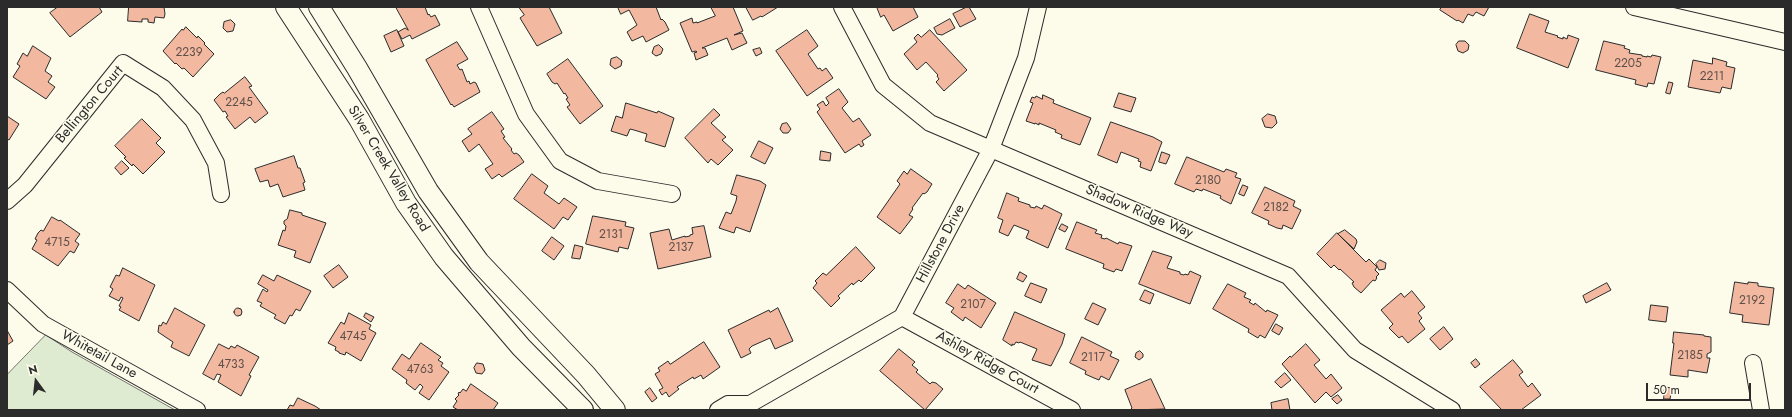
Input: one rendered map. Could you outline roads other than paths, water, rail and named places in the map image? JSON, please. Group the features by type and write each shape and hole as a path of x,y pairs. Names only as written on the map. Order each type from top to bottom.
{"main road":[{"name":"Silver Creek Valley Road","path":"286,7 359,119 406,203 444,257 521,347 583,410"},
{"name":"Silver Creek Valley Road","path":"319,7 357,68 428,191 479,262 586,375 614,410"}],"street":[{"path":"479,7 526,114 560,161 598,182 672,194"},
{"name":"Shadow Ridge Way","path":"842,7 883,85 930,123 1288,276 1355,350 1452,410"},
{"name":"Hillstone Drive","path":"902,317 991,149 1026,58 1038,7"},
{"path":"1634,7 1785,42"},
{"name":"Bellington Court","path":"7,201 25,185 123,63 163,88 193,120 216,163 221,194"},
{"name":"Whitetail Lane","path":"7,290 43,324 198,410"},
{"path":"718,410 728,404 748,407 902,317"},
{"name":"Ashley Ridge Court","path":"902,317 1072,410"},
{"path":"1752,363 1761,410"}]}
